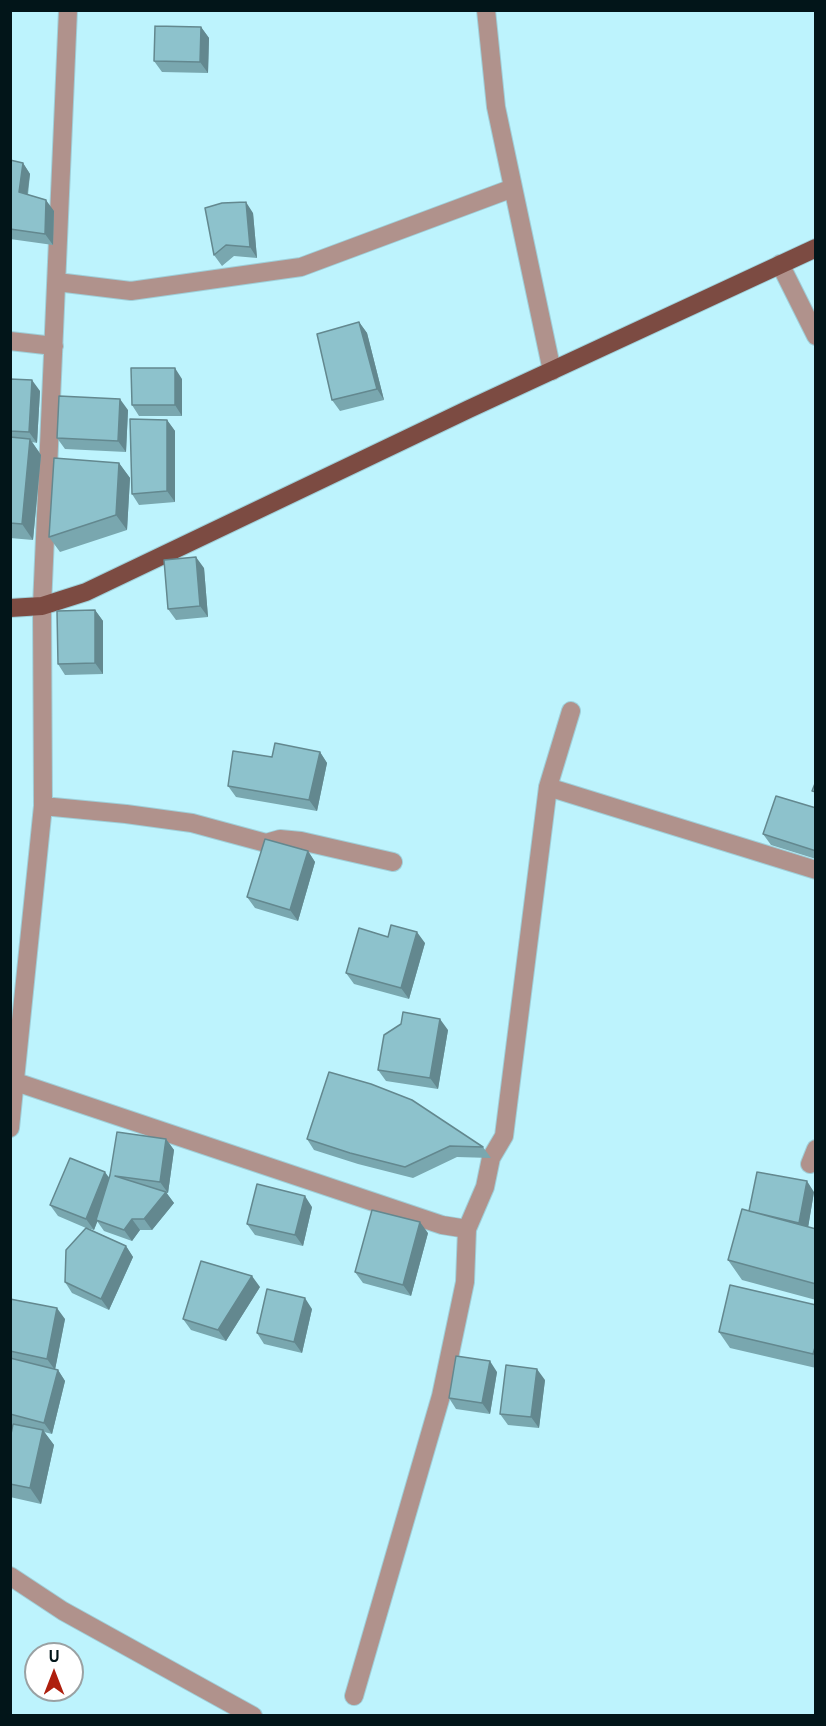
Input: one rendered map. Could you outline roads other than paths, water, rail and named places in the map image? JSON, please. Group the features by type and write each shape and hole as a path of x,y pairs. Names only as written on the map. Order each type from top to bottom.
{"main road":[{"path":"10,608 42,606 86,592 816,248"}],"street":[{"path":"10,1128 13,1081 43,806 42,606 68,10"},
{"path":"486,10 496,107 552,371"},
{"path":"57,282 131,291 301,267 513,188"},
{"path":"780,264 816,336"},
{"path":"10,341 54,346"},
{"path":"354,1696 441,1396 465,1282 468,1229 485,1187 491,1158 504,1136 548,787 571,711"},
{"path":"548,787 816,870"},
{"path":"43,806 192,823 266,843 280,839 301,841 393,862"},
{"path":"13,1081 442,1226 468,1229"},
{"path":"10,1576 63,1611 253,1716"}]}
